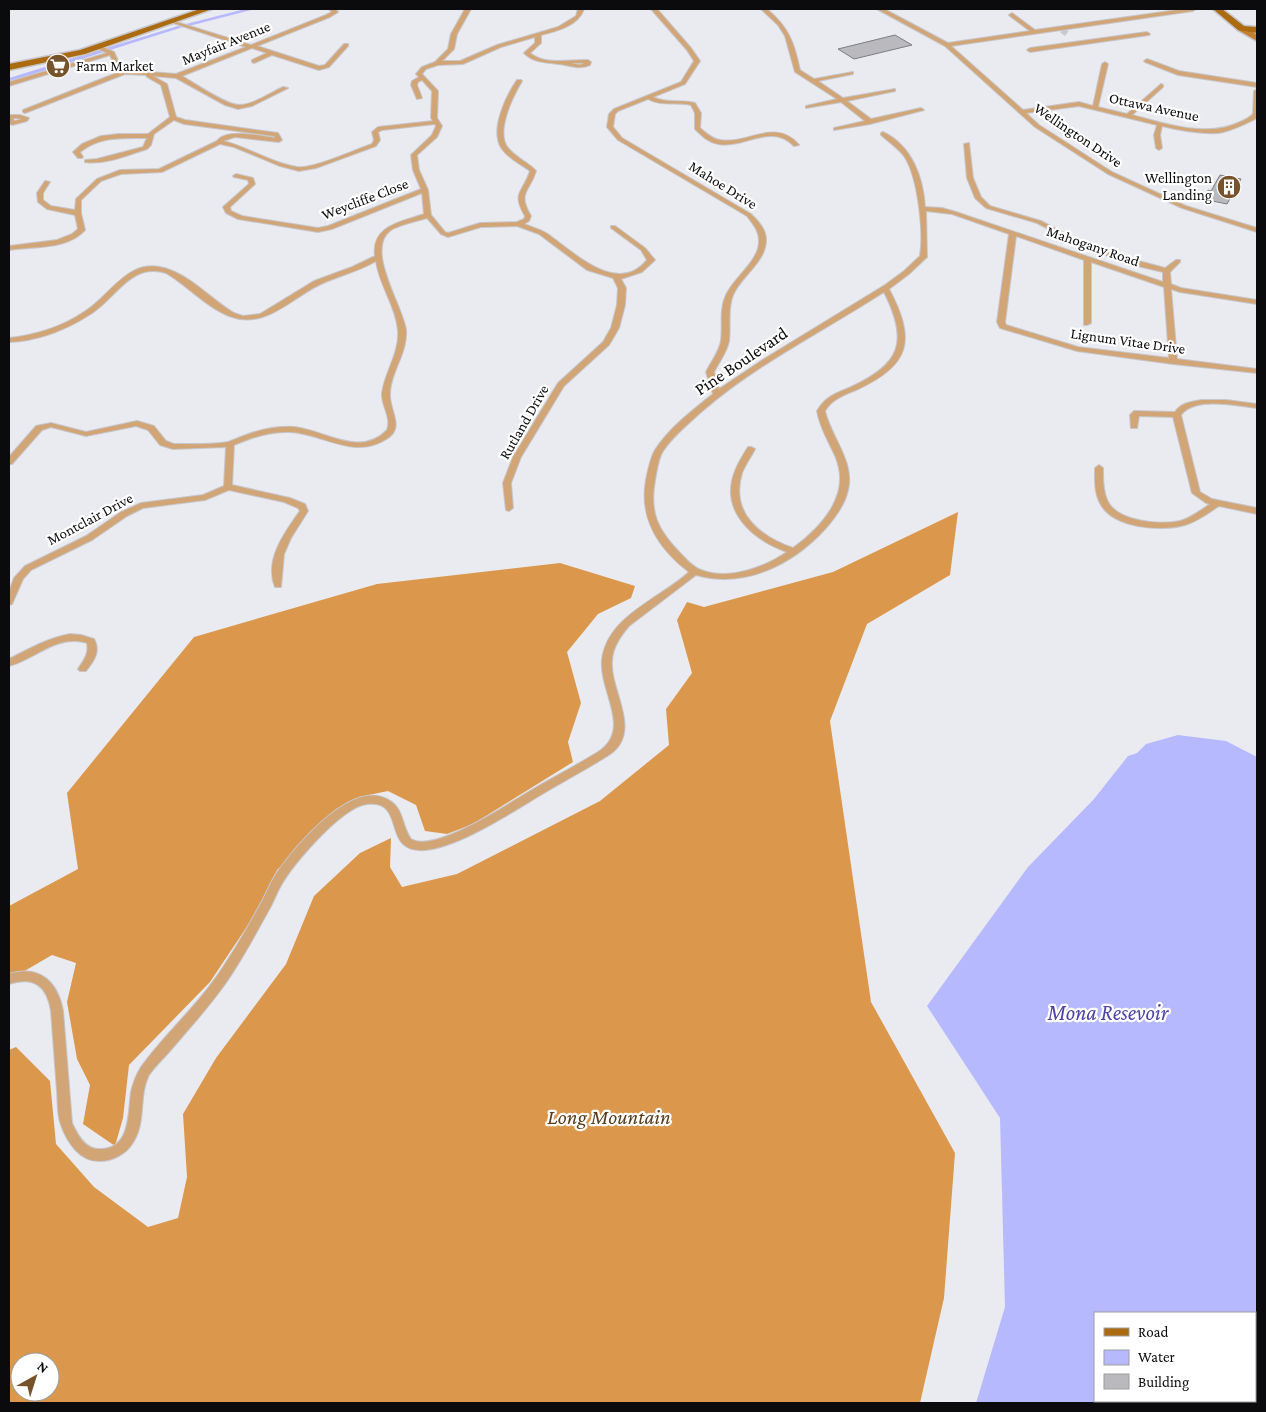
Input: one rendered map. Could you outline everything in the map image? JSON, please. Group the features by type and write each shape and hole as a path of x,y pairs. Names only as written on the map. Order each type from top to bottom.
{"main road":[{"path":"1217,9 1241,28 1257,30"},
{"path":"9,67 106,50 201,10"}],"street":[{"name":"Mayfair Avenue","path":"177,76 328,16 335,12 332,9"},
{"path":"437,63 451,49 454,34 468,9"},
{"path":"580,9 578,17 569,24 499,46 461,63 437,63 424,68 419,74 435,91 436,111 434,118 439,126 435,136 414,155 416,170 425,190 428,216 443,233 448,235 484,224 518,224 541,233 590,268 616,277 629,276 648,266 651,260 643,249 613,227"},
{"path":"648,97 683,82 696,61 690,49 654,9"},
{"path":"764,9 788,33 795,53 797,72 842,100 870,122"},
{"name":"Wellington Drive","path":"880,9 947,44 1037,126 1110,172 1184,207 1257,230"},
{"path":"947,44 1193,9"},
{"path":"1012,15 1034,32"},
{"path":"172,21 322,68 327,66 346,45"},
{"path":"1241,28 1257,39"},
{"path":"538,34 538,43 529,50 528,55 538,59 561,63"},
{"path":"1030,50 1147,34"},
{"path":"1073,38 1079,43"},
{"path":"9,84 106,50 119,69 124,72 149,76 177,76 227,104 238,107 250,105 285,88"},
{"path":"254,62 272,53"},
{"path":"1147,60 1160,68 1178,73 1257,85"},
{"path":"1095,108 1105,64"},
{"path":"25,111 124,72"},
{"path":"812,81 851,73"},
{"path":"149,76 164,84 173,118"},
{"path":"419,98 414,85 415,82 422,78"},
{"path":"518,224 527,220 528,216 519,198 534,170 508,152 503,145 501,132 512,91 519,81"},
{"path":"1128,116 1160,86"},
{"path":"808,107 893,90"},
{"name":"Ottawa Avenue","path":"1022,112 1073,104 1160,124 1205,130 1234,126 1246,122 1256,114 1257,91"},
{"path":"648,97 661,104 682,102 693,104 698,113 697,128 708,138 720,143 736,142 754,136 767,135 788,137 796,144"},
{"name":"Mahoe Drive","path":"648,97 616,110 612,114 610,127 620,139 749,215 761,230 760,250 751,268 729,294 724,316 725,338 722,350 710,372 717,394"},
{"path":"836,129 921,110"},
{"path":"148,136 148,145 145,148 97,161 84,159 76,152 87,143 100,137 148,136 173,118"},
{"path":"9,248 71,238 82,230 78,213 80,197 103,177 120,172 160,171 219,142 222,138 235,136 274,141 280,139 276,134 270,132 184,122 173,118"},
{"path":"219,142 236,146 282,166 299,169 314,167 374,145 377,140 375,132 380,128 437,122"},
{"path":"1159,148 1156,135 1160,124"},
{"name":"Pine Boulevard","path":"695,571 666,546 654,528 648,512 650,483 657,455 676,431 717,394 885,288 923,257 923,209 915,174 908,157 883,134"},
{"path":"967,144 970,178 978,198 988,207 1039,222 1079,243 1123,259 1166,271"},
{"name":"Weycliffe Close","path":"236,176 251,179 252,184 250,188 230,202 226,207 228,212 240,218 318,230 330,228 425,190"},
{"path":"47,182 40,193 40,201 49,208 78,213"},
{"name":"Mahogany Road","path":"923,209 942,210 1195,294 1257,302"},
{"path":"9,462 39,428 45,425 86,434 137,424 151,428 163,443 173,447 230,444 263,431 275,429 301,429 339,443 360,446 378,441 389,433 392,428 386,396 402,330 396,304 376,258 384,233 397,226 428,216"},
{"name":"Lignum Vitae Drive","path":"1012,233 1001,322 1003,326 1077,350 1257,371"},
{"path":"9,340 31,336 85,316 117,288 143,269 150,268 172,273 226,312 242,318 259,316 316,283 361,266 376,258"},
{"path":"1087,323 1088,260"},
{"path":"1166,271 1178,261"},
{"path":"1166,271 1173,362"},
{"name":"Rutland Drive","path":"509,508 507,483 517,457 540,417 561,385 606,343 615,328 621,305 622,288 616,277"},
{"path":"9,978 36,977 47,985 53,996 57,1014 66,1122 71,1135 82,1149 94,1157 107,1155 121,1147 134,1133 135,1102 143,1074 220,981 282,875 306,846 350,804 369,800 387,804 395,811 401,832 411,844 418,846 435,844 469,831 610,749 615,744 620,731 617,706 607,680 607,659 610,648 620,630 645,608 685,582 695,571 731,576 752,573 779,562 806,543 828,520 842,498 845,487 845,474 823,423 821,411 824,404 830,398 880,375 891,366 901,352 899,320 895,306 885,288"},
{"path":"1257,406 1203,401 1181,408 1177,415 1196,492 1202,498 1217,503 1257,511"},
{"path":"1134,426 1134,414 1137,413 1177,415"},
{"path":"230,444 228,487 287,500 302,506 304,512 284,542 278,555 275,566 278,585"},
{"path":"751,449 738,473 737,509 755,531 771,543 793,551"},
{"path":"1099,468 1100,486 1105,505 1128,521 1177,524 1191,519 1217,503"},
{"name":"Montclair Drive","path":"9,602 19,578 28,568 89,538 124,514 141,506 205,497 228,487"},
{"path":"9,663 52,642 72,636 81,636 91,641 94,647 92,655 83,669"}],"green space":[{"name":"Long Mountain","path":"958,512 950,575 867,624 830,721 871,1002 955,1153 944,1298 920,1403 9,1403 9,1050 16,1047 50,1081 56,1144 94,1187 148,1227 178,1218 187,1177 183,1114 216,1058 286,964 314,896 360,853 391,838 390,867 402,887 457,874 600,801 669,745 666,709 692,673 677,620 687,602 704,607 833,572"},
{"path":"560,563 635,586 631,598 598,614 567,652 581,703 568,742 573,762 473,824 447,834 425,831 416,805 388,791 359,797 277,870 256,913 210,982 129,1065 123,1118 115,1146 83,1124 90,1085 77,1059 67,1002 76,963 52,955 9,980 9,906 78,869 67,793 194,637 377,584"}],"water":[{"name":"Mona Resevoir","path":"1178,735 1226,741 1257,757 1257,1403 976,1403 1005,1307 1000,1118 927,1006 1028,867 1094,799 1128,756 1137,753 1146,744"}],"building":[{"path":"895,35 912,45 854,59 838,49"},
{"name":"Wellington Landing","path":"1220,175 1241,179 1227,204 1203,199 1208,190 1211,191"}],"waterway":[{"path":"189,24 252,9"},
{"path":"9,80 180,27"}],"tunnel":[{"path":"1062,30 1067,34"}],"place":[{"name":"Farm Market","path":"58,66"},
{"name":"Wellington Landing","path":"1229,187"}]}
